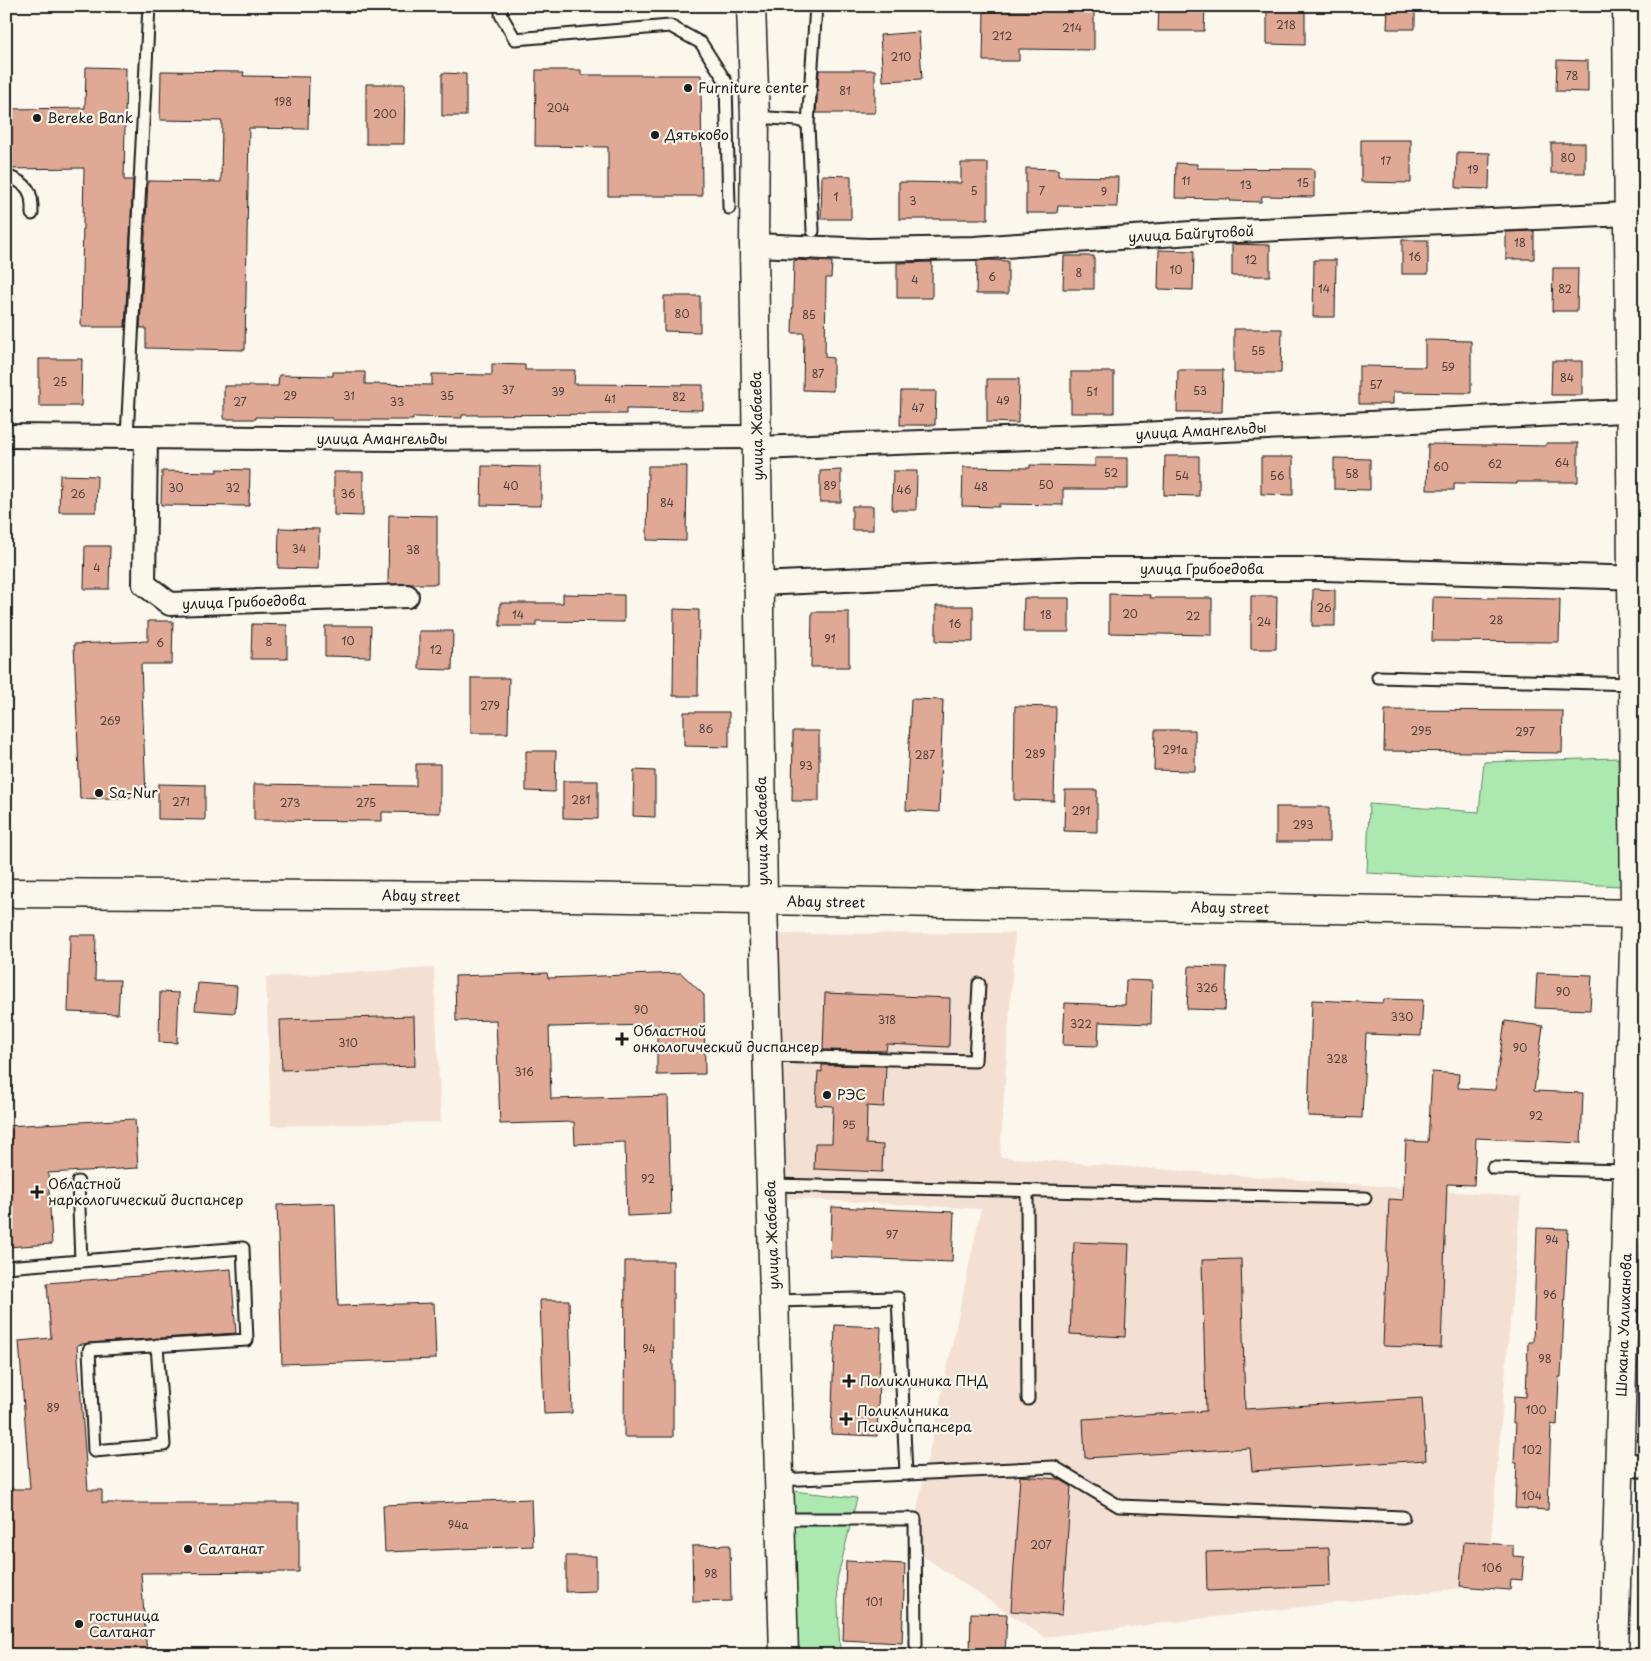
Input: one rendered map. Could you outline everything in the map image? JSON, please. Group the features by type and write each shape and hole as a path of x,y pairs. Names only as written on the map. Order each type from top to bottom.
{"street":[{"name":"улица Жабаева","path":"751,6 754,117 763,901 784,1655"},
{"name":"Шокана Уалиханова","path":"1614,1655 1632,1465 1636,1208 1628,1171 1640,914 1639,718 1633,684 1638,578 1637,410 1628,214 1636,168 1627,6"},
{"name":"улица Байгутовой","path":"754,245 868,250 975,248 1192,233 1628,214"},
{"name":"улица Амангельды","path":"6,436 757,442 1140,434 1637,410"},
{"name":"улица Грибоедова","path":"137,437 144,584 170,604 407,596"},
{"name":"улица Грибоедова","path":"759,584 1080,569 1323,569 1638,578"},
{"name":"Abay street","path":"6,893 479,896 1640,914"}],"lane":[{"path":"137,437 149,6"},
{"path":"502,6 501,15 515,39 670,26 701,43 726,82 729,208"},
{"path":"813,231 808,124 816,6"},
{"path":"754,117 798,120 808,124"},
{"path":"6,176 18,180 28,188 32,198 32,214"},
{"path":"1378,677 1633,684"},
{"path":"768,1056 975,1061 979,984"},
{"path":"1493,1168 1628,1171"},
{"path":"78,1182 81,1261"},
{"path":"771,1185 1365,1198"},
{"path":"1028,1191 1028,1399"},
{"path":"6,1267 243,1248 247,1340 89,1350 94,1451 164,1445 157,1346"},
{"path":"774,1301 898,1298 906,1474"},
{"path":"779,1480 1054,1466 1118,1506 1403,1517"},
{"path":"780,1519 915,1518 916,1645"}],"shaded area":[{"path":"1015,933 1000,1157 1521,1197 1487,1585 1044,1637 909,1547 981,1209 783,1198 776,934"},
{"path":"434,968 441,1122 271,1126 266,977"}],"green space":[{"path":"1618,758 1621,886 1367,873 1369,804 1479,812 1484,762"},
{"path":"793,1491 857,1498 837,1580 840,1654 943,1653 943,1655 795,1655"}],"building":[{"path":"1050,6 1094,6 1094,50 1019,49 1019,61 983,61 984,11 1050,11"},
{"path":"1159,6 1205,6 1204,31 1158,31"},
{"path":"1267,6 1305,6 1305,45 1267,44"},
{"path":"1388,6 1415,6 1415,29 1387,29"},
{"path":"919,32 922,79 883,81 880,35"},
{"path":"1557,60 1588,61 1588,92 1556,91"},
{"path":"86,67 126,68 124,180 133,180 125,327 81,327 84,168 6,169 6,109 85,108"},
{"name":"Дятьково","path":"536,70 581,70 581,75 701,75 702,196 608,196 608,147 535,146"},
{"path":"819,70 875,70 875,113 816,113"},
{"path":"161,71 244,72 243,76 309,77 308,129 249,128 245,350 146,348 146,328 140,328 148,181 221,182 222,121 160,120"},
{"path":"442,73 466,74 466,116 442,116"},
{"path":"366,84 405,84 404,144 366,144"},
{"path":"1361,140 1411,140 1411,183 1361,182"},
{"path":"1551,143 1585,143 1585,173 1551,173"},
{"path":"1457,152 1490,153 1489,189 1456,188"},
{"path":"961,163 988,163 988,219 899,219 899,182 961,183"},
{"path":"1176,163 1197,164 1197,168 1314,169 1314,197 1262,196 1261,202 1230,201 1230,199 1175,198"},
{"path":"1026,168 1058,169 1058,176 1118,177 1117,207 1058,206 1057,213 1026,213"},
{"path":"822,175 851,176 851,219 821,219"},
{"path":"1534,231 1534,259 1506,259 1506,232"},
{"path":"1402,240 1428,240 1428,274 1402,274"},
{"path":"1232,244 1270,245 1270,276 1232,276"},
{"path":"1159,250 1194,251 1193,290 1158,289"},
{"path":"1064,256 1094,256 1094,289 1063,289"},
{"path":"794,260 832,262 831,278 826,278 825,357 833,358 833,391 803,390 804,333 792,333"},
{"path":"1314,260 1336,260 1335,317 1313,317"},
{"path":"977,261 1008,261 1008,294 976,294"},
{"path":"932,262 932,298 897,298 897,263"},
{"path":"1553,268 1578,268 1577,311 1552,311"},
{"path":"664,296 700,296 700,332 664,331"},
{"path":"1234,329 1282,329 1281,373 1234,373"},
{"path":"1425,340 1471,341 1471,393 1393,392 1393,404 1359,404 1359,366 1425,367"},
{"path":"39,359 82,359 81,406 39,406"},
{"path":"1552,361 1582,361 1582,395 1551,395"},
{"path":"492,364 525,365 525,370 575,370 574,384 703,385 703,410 626,409 626,414 462,415 462,418 413,417 413,420 332,420 332,418 256,417 256,419 224,419 224,386 278,386 279,375 333,376 333,372 365,372 365,384 432,385 432,374 492,375"},
{"path":"1178,370 1223,370 1222,412 1177,412"},
{"path":"1071,372 1114,372 1114,413 1071,413"},
{"path":"987,379 1019,379 1018,423 987,422"},
{"path":"901,391 936,391 935,425 900,425"},
{"path":"1546,443 1578,443 1578,482 1517,482 1517,484 1454,483 1454,490 1427,490 1428,444 1546,446"},
{"path":"1165,456 1199,456 1199,496 1164,495"},
{"path":"1261,457 1293,457 1293,495 1261,494"},
{"path":"1095,458 1128,458 1128,489 1063,489 1063,505 999,504 999,507 962,506 963,467 1030,468 1030,465 1095,466"},
{"path":"1334,458 1370,459 1370,490 1334,489"},
{"path":"482,466 541,467 541,506 481,505"},
{"path":"648,466 687,466 686,541 647,540"},
{"path":"217,469 250,470 249,506 161,505 162,471 217,472"},
{"path":"841,470 841,502 820,502 820,471"},
{"path":"893,471 917,471 916,510 892,510"},
{"path":"334,472 363,472 363,516 334,515"},
{"path":"60,475 97,476 96,512 59,512"},
{"path":"852,506 873,506 873,530 852,530"},
{"path":"389,515 437,516 437,584 388,584"},
{"path":"279,528 319,529 318,569 278,568"},
{"path":"85,546 110,546 109,589 84,589"},
{"path":"1313,589 1335,590 1335,626 1312,626"},
{"path":"563,594 624,595 624,622 536,621 536,626 500,626 500,603 563,603"},
{"path":"1109,594 1150,595 1150,598 1212,598 1212,635 1109,633"},
{"path":"1251,596 1277,596 1276,649 1251,649"},
{"path":"1433,597 1560,599 1559,642 1432,641"},
{"path":"1024,598 1069,598 1069,632 1023,632"},
{"path":"936,606 973,606 973,642 936,641"},
{"path":"674,609 699,610 698,696 673,696"},
{"path":"812,612 849,612 849,667 811,667"},
{"path":"148,621 173,621 172,664 141,664 146,797 80,799 74,644 148,641"},
{"path":"252,624 287,625 287,659 251,659"},
{"path":"325,626 371,626 370,657 325,656"},
{"path":"419,631 453,631 452,670 419,669"},
{"path":"471,678 509,678 508,733 471,733"},
{"path":"911,699 943,700 939,812 906,810"},
{"path":"1015,706 1056,707 1054,801 1014,800"},
{"path":"1385,710 1563,711 1562,753 1384,751"},
{"path":"684,712 729,712 729,747 684,746"},
{"path":"1155,730 1195,730 1195,771 1154,770"},
{"path":"793,731 819,731 819,801 792,801"},
{"path":"526,751 556,751 555,792 526,791"},
{"path":"416,764 440,764 440,813 382,812 382,821 254,820 254,784 416,786"},
{"path":"634,770 655,771 655,817 633,816"},
{"path":"563,781 598,781 598,819 563,818"},
{"path":"158,784 205,785 205,820 158,819"},
{"path":"1065,790 1097,790 1097,832 1064,831"},
{"path":"1276,807 1329,807 1329,842 1276,842"},
{"path":"70,935 96,935 95,980 120,980 118,1014 68,1012"},
{"path":"1189,966 1227,967 1225,1010 1187,1009"},
{"path":"547,973 548,978 681,973 704,995 705,1074 657,1075 657,1025 549,1027 551,1099 668,1096 671,1214 627,1216 625,1142 575,1144 574,1122 500,1124 496,1020 456,1021 455,976"},
{"path":"1537,973 1592,975 1590,1010 1535,1008"},
{"path":"1126,980 1152,981 1151,1024 1099,1022 1098,1046 1063,1045 1065,1003 1125,1005"},
{"path":"198,983 237,986 235,1013 195,1010"},
{"path":"160,992 179,993 177,1043 159,1042"},
{"path":"825,993 950,998 949,1047 887,1044 886,1051 823,1050"},
{"path":"1384,999 1423,1000 1421,1036 1366,1034 1362,1118 1308,1116 1312,1000 1383,1003"},
{"path":"414,1016 415,1066 282,1070 280,1020"},
{"path":"1505,1021 1543,1026 1534,1091 1583,1093 1581,1143 1476,1138 1474,1185 1447,1184 1441,1348 1383,1346 1389,1199 1403,1200 1406,1141 1428,1142 1432,1072 1459,1074 1458,1088 1495,1090"},
{"path":"822,1065 886,1066 884,1107 867,1106 866,1144 883,1145 882,1172 814,1169 815,1143 832,1143 833,1106 816,1105 818,1071 822,1072"},
{"path":"135,1119 138,1168 48,1173 52,1244 6,1247 6,1126"},
{"path":"335,1203 338,1306 434,1303 436,1359 282,1364 277,1205"},
{"path":"832,1207 954,1212 952,1262 830,1257"},
{"path":"1537,1228 1568,1229 1561,1377 1559,1377 1557,1425 1551,1424 1548,1510 1515,1508 1517,1463 1514,1463 1516,1423 1513,1423 1514,1396 1526,1397 1528,1342 1533,1342"},
{"path":"1074,1242 1129,1244 1125,1337 1070,1334"},
{"path":"1241,1259 1245,1409 1422,1398 1426,1460 1252,1471 1250,1448 1085,1458 1083,1419 1206,1411 1202,1260"},
{"path":"625,1261 673,1261 673,1437 624,1437"},
{"path":"231,1269 236,1333 77,1345 88,1490 102,1490 102,1503 299,1503 299,1572 141,1573 147,1655 6,1655 6,1489 30,1489 19,1341 51,1338 47,1283"},
{"path":"540,1300 569,1300 572,1413 544,1414"},
{"path":"835,1325 881,1327 877,1436 831,1434"},
{"path":"1020,1476 1059,1479 1071,1486 1062,1615 1011,1611"},
{"path":"531,1499 533,1546 385,1552 383,1505"},
{"path":"1464,1542 1513,1545 1513,1556 1524,1557 1522,1580 1511,1579 1510,1590 1460,1586"},
{"path":"730,1545 731,1601 693,1602 692,1546"},
{"path":"1329,1548 1330,1586 1207,1591 1206,1552"},
{"path":"566,1556 596,1556 596,1591 566,1592"},
{"path":"846,1561 905,1564 902,1643 843,1640"},
{"path":"971,1613 1007,1614 1005,1655 970,1655"}],"place":[{"name":"Furniture center","path":"688,88"},
{"name":"Bereke Bank","path":"37,118"},
{"name":"Дятьково","path":"655,135"},
{"name":"Sa-Nur","path":"99,793"},
{"name":"Областной онкологический диспансер","path":"622,1039"},
{"name":"РЭС","path":"827,1095"},
{"name":"Областной наркологический диспансер","path":"37,1192"},
{"name":"Поликлиника ПНД","path":"849,1381"},
{"name":"Поликлиника Психдиспансера","path":"846,1419"},
{"name":"Салтанат","path":"188,1549"},
{"name":"гостиница Салтанат","path":"79,1624"}]}
